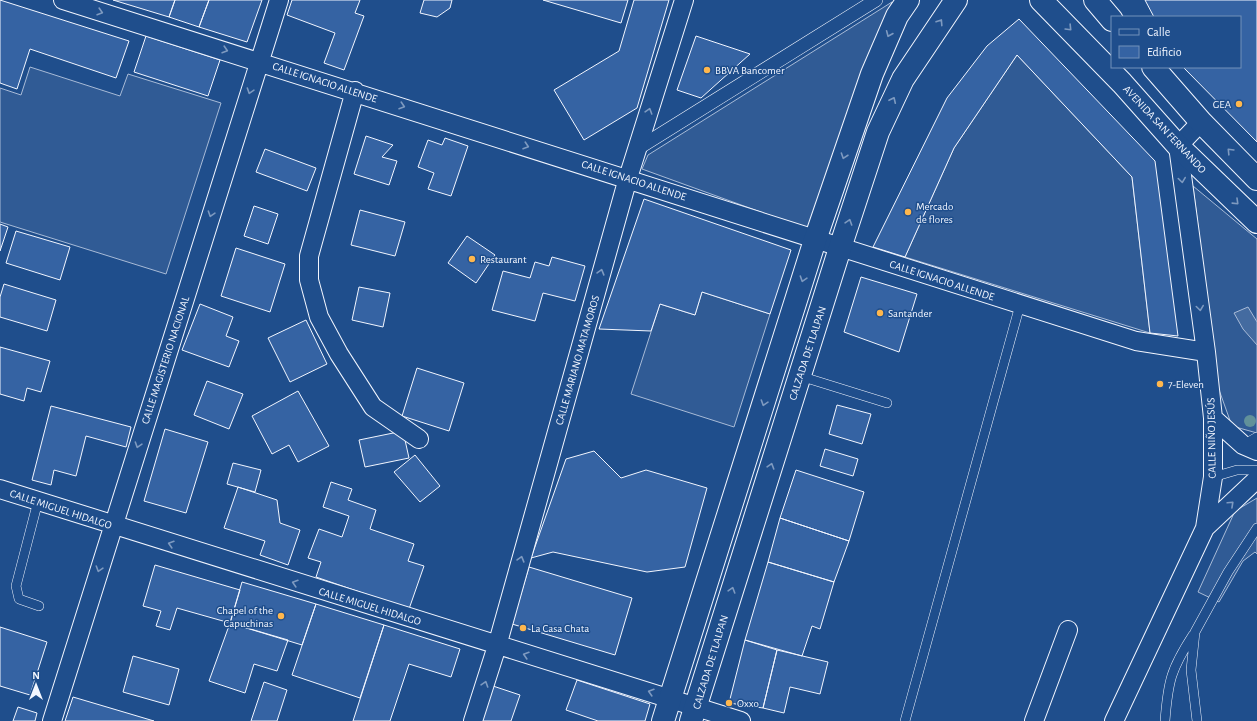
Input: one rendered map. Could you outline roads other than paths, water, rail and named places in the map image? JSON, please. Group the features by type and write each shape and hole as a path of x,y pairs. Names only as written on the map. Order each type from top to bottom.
{"main road":[{"path":"663,721 815,240 872,74 897,16 908,0"},
{"name":"CALZADA DE TLALPAN","path":"694,714 840,248 878,132 903,78 956,0"},
{"name":"AVENIDA SAN FERNANDO","path":"1041,0 1122,83 1178,146 1257,222"},
{"path":"1095,0 1111,19"},
{"path":"1154,68 1201,122 1257,179"}],"street":[{"name":"CALLE IGNACIO ALLENDE","path":"63,0 355,91 628,178 815,240 1136,341 1206,352"},
{"name":"CALLE MAGISTERIO NACIONAL","path":"52,721 279,0"},
{"name":"CALLE MARIANO MATAMOROS","path":"473,721 497,646 628,178 684,0"},
{"path":"637,149 876,0"},
{"path":"355,91 309,256 309,280 319,318 339,354 372,407 419,439"},
{"path":"1178,146 1201,122"},
{"name":"CALLE NIÑO JESÚS","path":"1114,721 1205,528 1213,477 1213,418 1206,352 1178,146"},
{"path":"1213,418 1252,444"},
{"path":"1205,528 1257,479"},
{"name":"CALLE MIGUEL HIDALGO","path":"0,489 497,646 670,698 694,714 741,721"},
{"path":"1034,721 1068,630"}],"lane":[{"path":"905,721 1020,305"},
{"path":"800,376 887,403"},
{"path":"1213,477 1237,470 1257,470"},
{"path":"38,501 16,586 20,599 39,606"},
{"path":"1165,721 1167,688 1172,670 1228,572 1257,528"},
{"path":"1195,632 1191,670 1197,721"}],"place":[{"name":"BBVA Bancomer","path":"707,70"},
{"name":"GEA","path":"1239,104"},
{"name":"Mercado de flores","path":"908,212"},
{"name":"Restaurant","path":"472,259"},
{"name":"Santander","path":"880,313"},
{"name":"7-Eleven","path":"1160,384"},
{"name":"Chapel of the Capuchinas","path":"281,616"},
{"name":"La Casa Chata","path":"523,628"},
{"name":"Oxxo","path":"729,703"}]}
